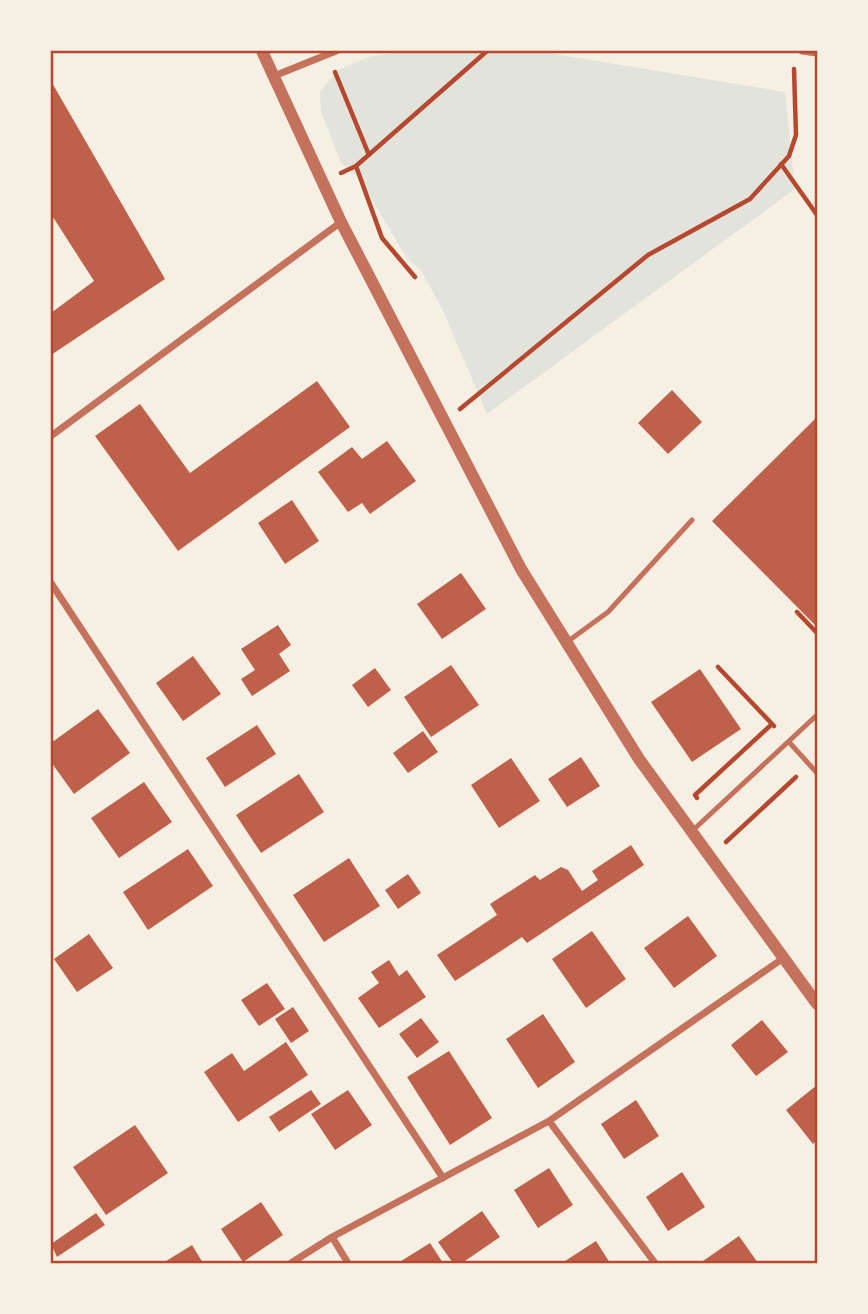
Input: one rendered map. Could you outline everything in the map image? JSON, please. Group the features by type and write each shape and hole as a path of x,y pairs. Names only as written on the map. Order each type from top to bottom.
{"street":[{"path":"262,51 341,222 521,569 639,759 817,1004"},
{"path":"274,76 336,51"},
{"path":"802,51 817,53"},
{"path":"51,436 341,222"},
{"path":"51,583 443,1178"},
{"path":"291,1263 332,1237 549,1121 782,959"},
{"path":"549,1121 655,1263"},
{"path":"332,1237 348,1263"}],"lane":[{"path":"566,642 608,612 692,520"},
{"path":"691,832 817,715"},
{"path":"789,742 817,773"}],"path":[{"path":"415,277 382,238 356,166 487,51"},
{"path":"327,53 369,155"},
{"path":"446,421 648,255 750,199 789,156 796,135 795,82"},
{"path":"782,164 817,215"},
{"path":"797,612 817,633"},
{"path":"718,667 789,742"},
{"path":"706,818 695,795 772,724"},
{"path":"710,857 809,765"}],"shaded area":[{"path":"406,51 536,51 785,92 795,189 487,414 443,311 422,272 406,257 360,179 341,163 321,111 320,92 338,70 369,57"}],"building":[{"path":"51,81 165,279 51,355 51,313 94,281 51,214"},
{"path":"317,381 350,427 178,551 95,436 140,404 190,473"},
{"path":"672,390 702,422 668,454 638,423"},
{"path":"817,417 817,623 815,625 712,521"},
{"path":"387,441 416,481 370,514 362,503 348,512 318,472 352,447 362,459"},
{"path":"292,500 319,541 285,564 258,523"},
{"path":"461,573 486,609 442,639 417,604"},
{"path":"278,625 291,645 279,654 290,671 252,696 241,679 255,670 241,649"},
{"path":"193,656 221,694 183,721 156,683"},
{"path":"451,665 479,705 431,737 404,697"},
{"path":"375,668 391,690 368,707 352,685"},
{"path":"700,669 741,729 692,762 651,702"},
{"path":"98,709 130,753 74,794 51,762 51,743"},
{"path":"257,725 276,754 225,787 206,758"},
{"path":"423,731 438,752 408,773 393,753"},
{"path":"581,757 600,786 567,807 548,779"},
{"path":"511,758 540,801 499,828 471,785"},
{"path":"299,774 324,812 261,853 236,815"},
{"path":"144,782 172,822 119,858 91,818"},
{"path":"631,845 644,865 527,943 522,937 455,981 437,955 497,915 490,904 535,875 540,880 561,867 568,870 582,891 598,880 592,871"},
{"path":"188,849 213,886 148,930 123,892"},
{"path":"349,858 380,906 324,942 293,895"},
{"path":"408,874 421,893 398,909 385,890"},
{"path":"688,916 717,956 674,988 644,948"},
{"path":"592,931 626,979 586,1008 552,959"},
{"path":"89,934 113,968 77,992 54,959"},
{"path":"389,960 399,976 407,970 426,997 379,1028 358,998 379,983 371,972"},
{"path":"267,983 285,1009 259,1026 241,1000"},
{"path":"293,1007 309,1031 291,1043 275,1019"},
{"path":"543,1014 575,1062 538,1088 506,1039"},
{"path":"421,1018 439,1042 417,1058 399,1034"},
{"path":"762,1020 788,1052 756,1076 731,1045"},
{"path":"286,1042 308,1075 238,1122 204,1072 232,1053 244,1071"},
{"path":"449,1051 492,1118 450,1145 407,1077"},
{"path":"817,1085 817,1140 813,1144 786,1110"},
{"path":"311,1090 321,1104 279,1132 269,1117"},
{"path":"348,1090 372,1125 335,1150 311,1114"},
{"path":"636,1100 659,1136 624,1159 601,1124"},
{"path":"135,1125 168,1173 106,1215 73,1167"},
{"path":"549,1168 573,1205 538,1228 514,1190"},
{"path":"682,1172 705,1207 668,1231 646,1197"},
{"path":"261,1202 283,1235 243,1262 221,1229"},
{"path":"482,1211 500,1237 462,1263 453,1263 438,1242"},
{"path":"96,1213 105,1225 57,1257 51,1244"},
{"path":"739,1236 758,1263 700,1263"},
{"path":"596,1241 610,1263 562,1263"},
{"path":"430,1243 443,1263 398,1263"},
{"path":"192,1245 203,1263 163,1263"}]}
